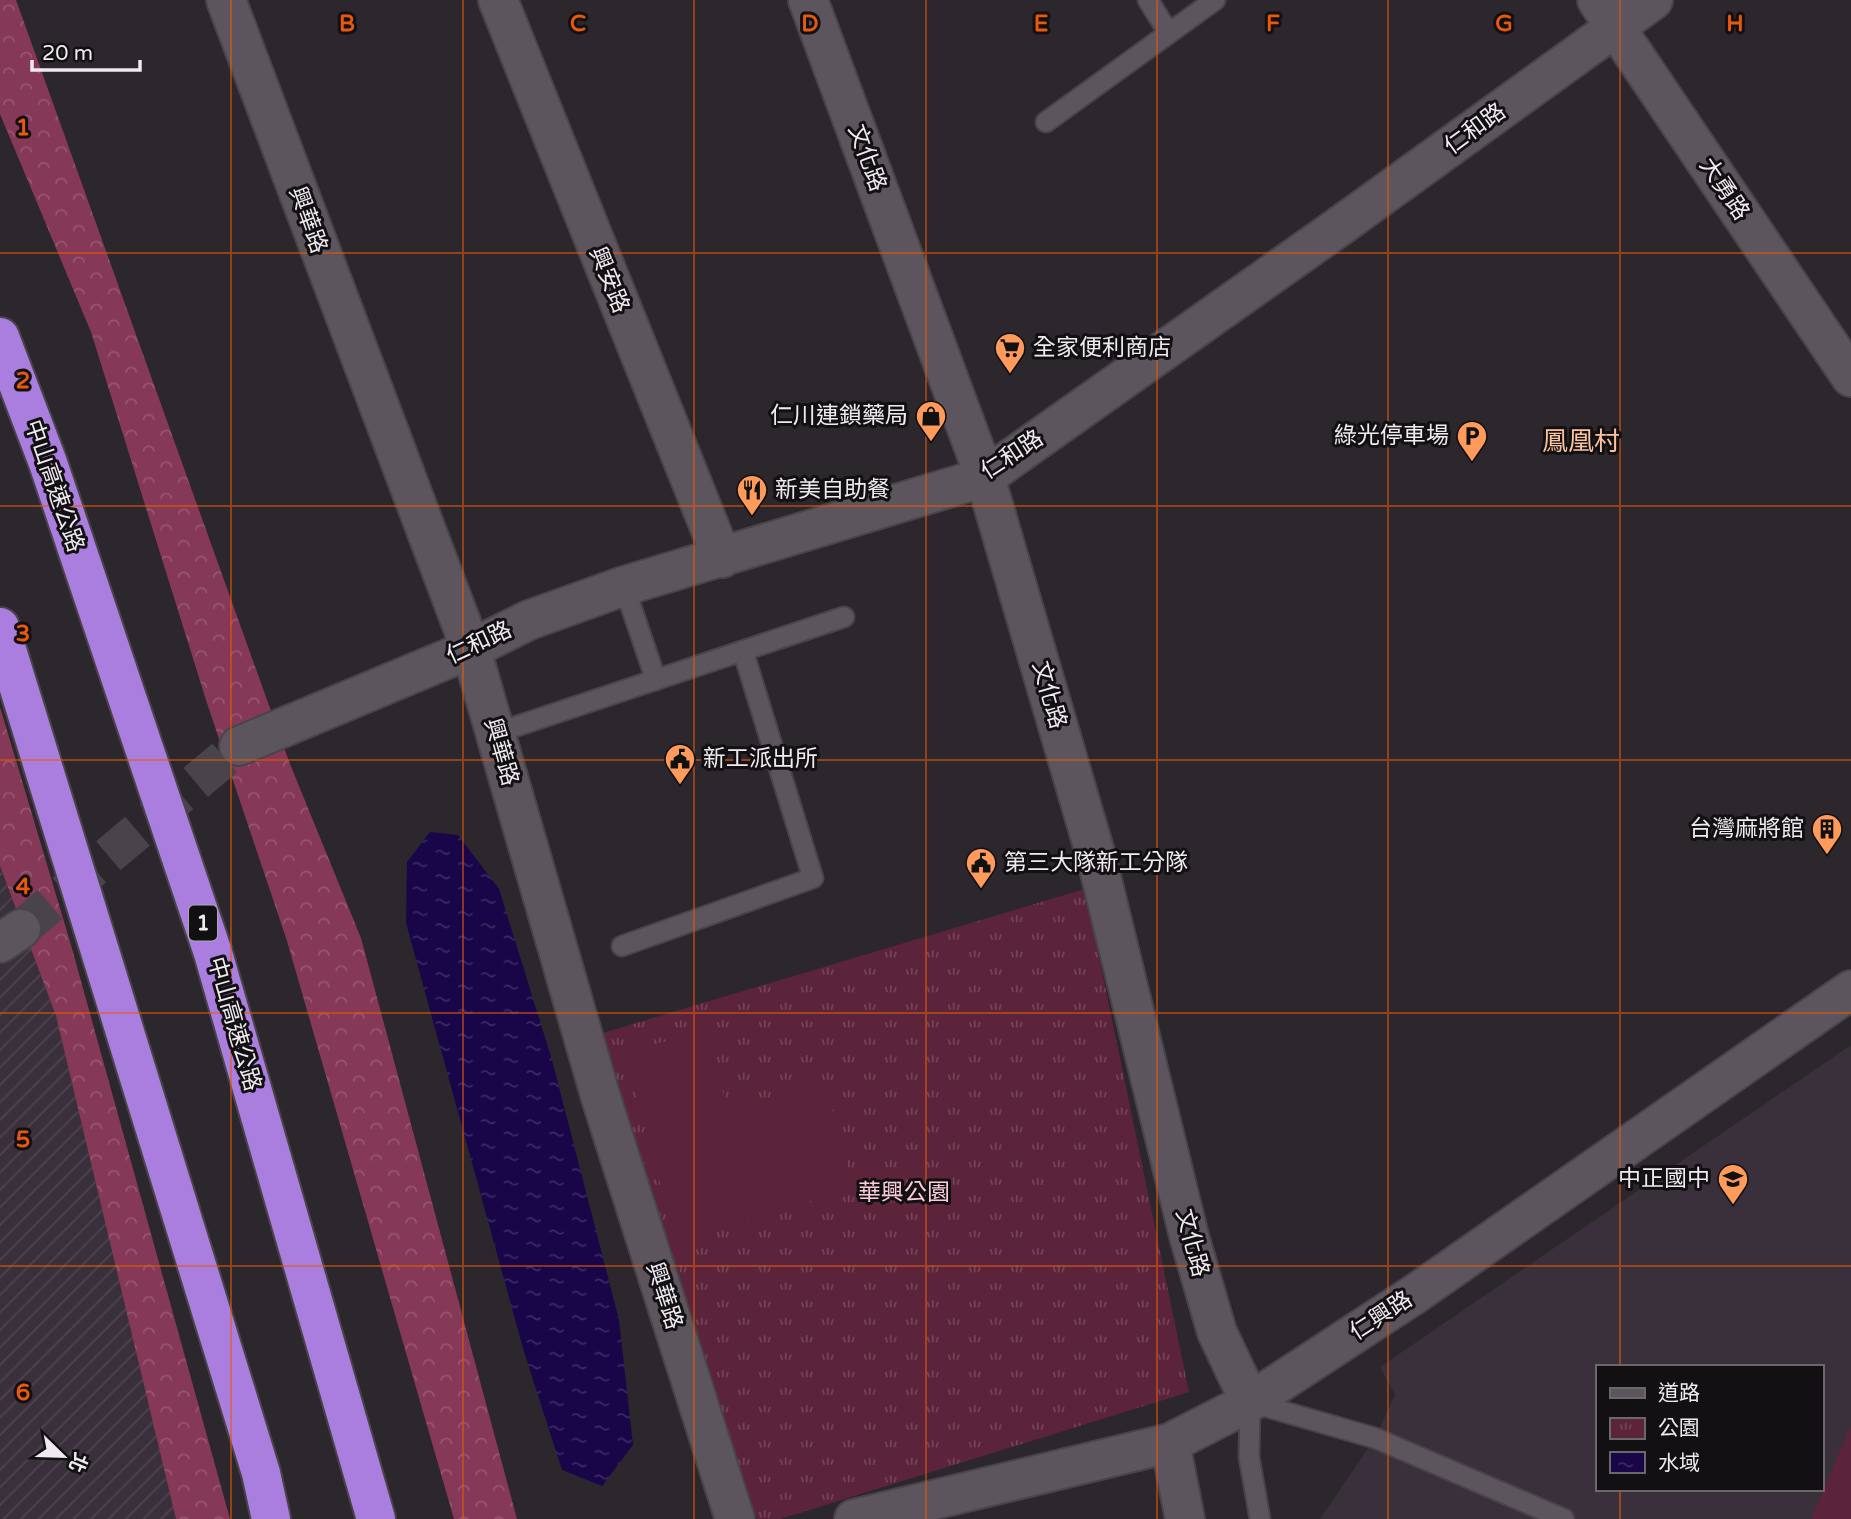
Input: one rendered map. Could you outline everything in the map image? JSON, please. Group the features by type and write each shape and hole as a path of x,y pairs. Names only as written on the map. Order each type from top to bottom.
{"highway":[{"name":"中山高速公路","path":"0,337 48,463 214,953 376,1519"},
{"path":"0,627 257,1460 271,1519"}],"street":[{"name":"興華路","path":"226,0 471,649 601,1098 735,1519"},
{"name":"興安路","path":"498,0 722,558"},
{"name":"文化路","path":"808,0 985,477 1105,891 1189,1236 1217,1332 1250,1402"},
{"name":"仁和路","path":"239,746 471,649 529,620 624,586 985,477 1607,14 1653,0"},
{"name":"大勇路","path":"1607,14 1851,377"},
{"name":"仁興路","path":"854,1519 1170,1443 1250,1402 1415,1294 1851,990"},
{"path":"1170,1443 1185,1519"}],"lane":[{"path":"1148,0 1168,32"},
{"path":"1046,122 1215,0"},
{"path":"624,586 656,680"},
{"path":"496,733 844,617"},
{"path":"622,946 813,878 743,651"},
{"path":"1260,1519 1249,1457 1250,1402 1375,1438 1564,1519"}],"shaded area":[{"path":"0,866 56,1016 180,1519 0,1519"},
{"name":"中正國中","path":"1851,1045 1851,1519 1320,1519 1375,1438 1395,1395 1380,1367"}],"green space":[{"path":"0,0 16,0 290,764 361,938 517,1519 454,1519 287,941 206,700 91,332 0,114"},
{"path":"0,707 71,945 230,1519 176,1519 56,1016 0,866"},
{"name":"華興公園","path":"1085,889 1189,1392 780,1519 757,1519 596,1035"},
{"path":"705,1030 728,1110 825,1083 854,1189 676,1240 624,1053"},
{"path":"1851,1425 1851,1519 1811,1519"}],"water":[{"path":"430,832 458,835 499,889 552,1060 619,1320 633,1445 602,1486 562,1470 524,1352 406,923 407,862"}],"tunnel":[{"path":"21,929 239,746"}],"place":[{"name":"全家便利商店","path":"1010,375"},
{"name":"仁川連鎖藥局","path":"931,443"},
{"name":"綠光停車場","path":"1472,463"},
{"name":"新美自助餐","path":"752,517"},
{"name":"新工派出所","path":"680,786"},
{"name":"台灣麻將館","path":"1827,856"},
{"name":"第三大隊新工分隊","path":"981,890"},
{"name":"中正國中","path":"1733,1206"}],"district":[{"name":"鳳凰村","path":"1581,441"}]}
